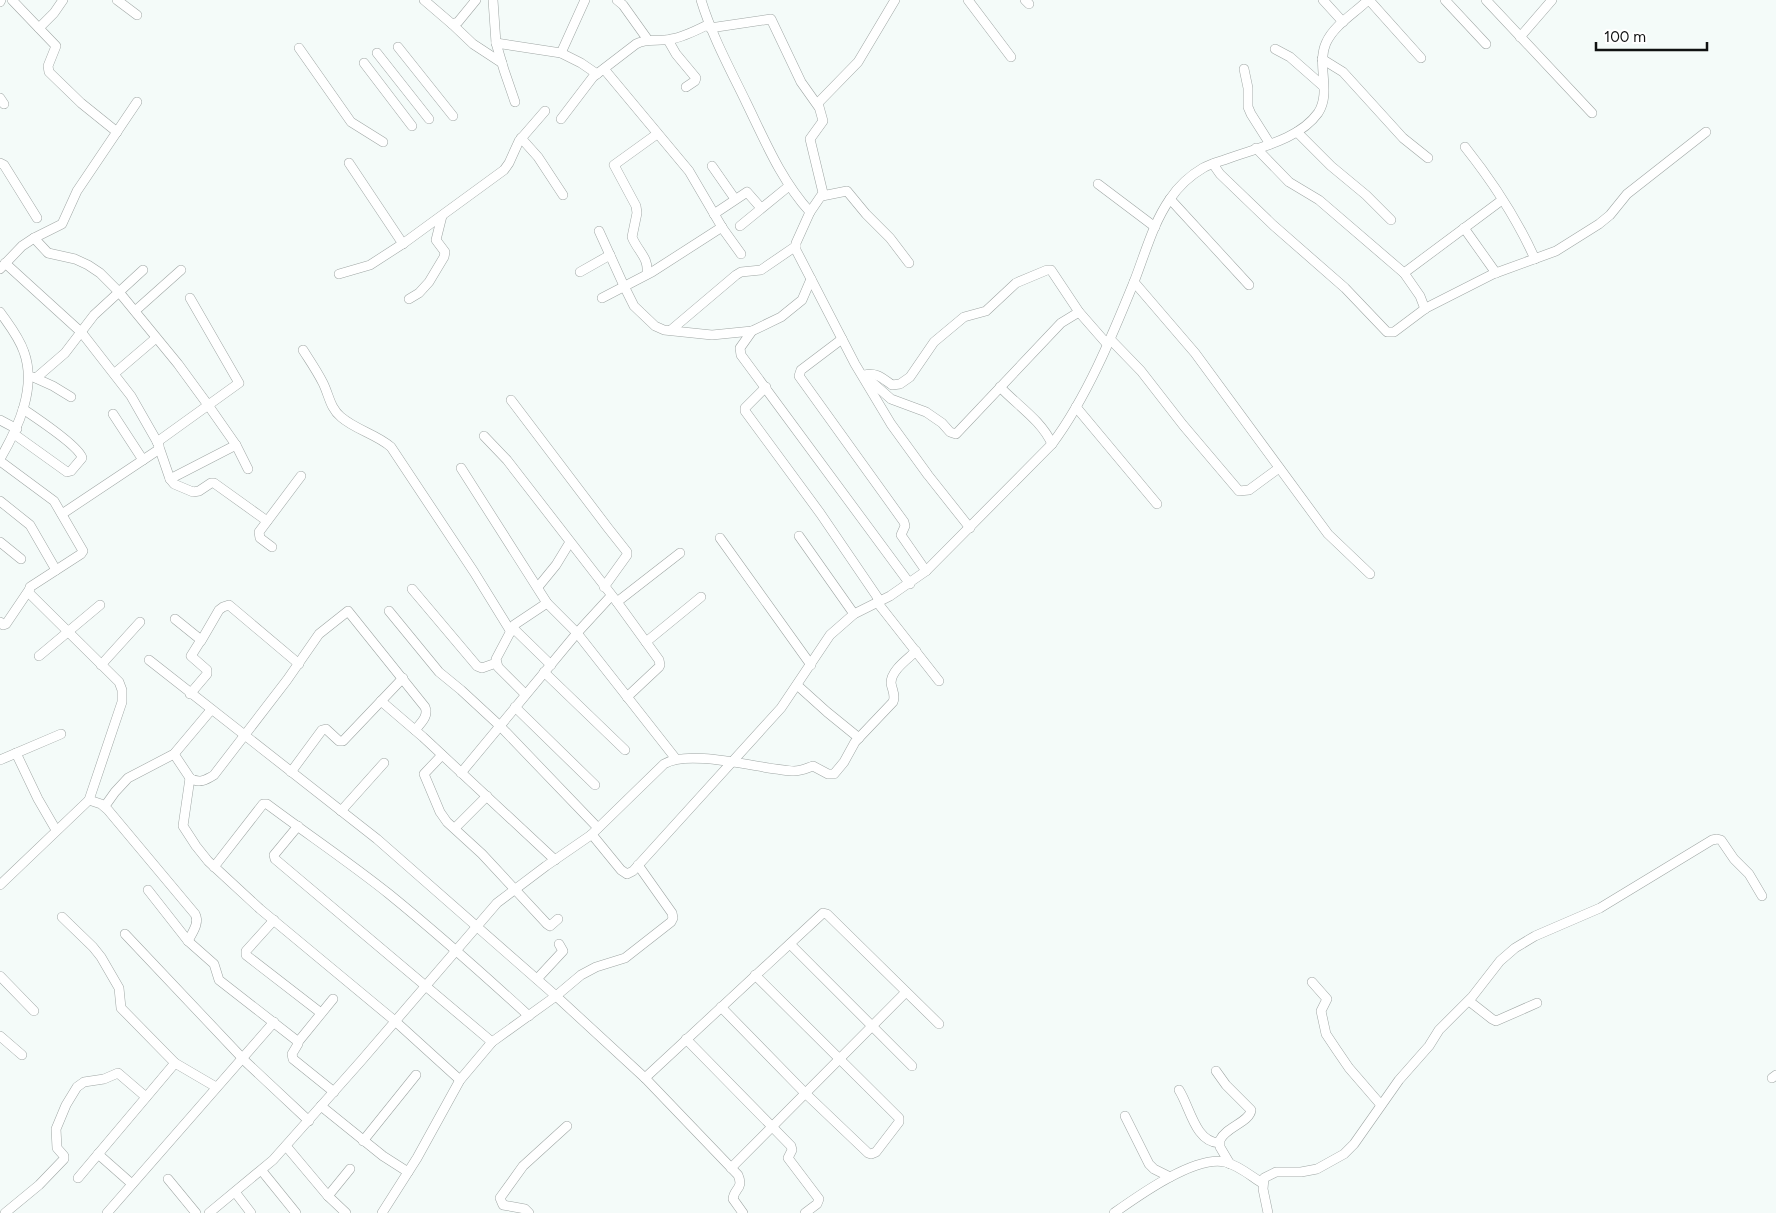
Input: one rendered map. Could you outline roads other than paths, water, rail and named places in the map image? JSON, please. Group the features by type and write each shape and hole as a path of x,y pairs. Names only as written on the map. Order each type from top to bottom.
{"street":[{"path":"12,0 56,46 48,66 50,72 81,103 117,132"},
{"path":"38,28 64,0"},
{"path":"118,0 137,15"},
{"path":"424,0 473,44 502,63"},
{"path":"452,24 458,22 476,0"},
{"path":"493,0 496,43 515,102"},
{"path":"561,53 585,0"},
{"path":"617,0 622,4 648,40"},
{"path":"701,0 709,26 777,165 789,186 810,212"},
{"path":"818,106 818,103 858,62 895,0"},
{"path":"968,0 1011,57"},
{"path":"1323,0 1343,22"},
{"path":"591,835 624,872 629,874 781,708 830,635 854,614 910,584 926,571 1052,444 1076,407 1108,341 1134,282 1155,227 1170,199 1181,186 1203,168 1270,144 1297,132 1308,124 1323,104 1322,59 1326,42 1357,4 1369,0 1421,58"},
{"path":"1446,0 1486,44"},
{"path":"1486,0 1592,113"},
{"path":"1520,37 1552,0"},
{"path":"562,119 587,84 636,44 648,40 668,40 681,37 709,26 771,19 801,82 818,106 822,121 811,135 810,140 823,190 822,196 810,212 796,243 797,254 861,373 891,424 970,528"},
{"path":"668,40 676,54 696,78 695,81 686,87"},
{"path":"496,43 561,53 600,72 689,171 722,227 741,254"},
{"path":"398,46 453,116"},
{"path":"299,48 351,122 384,142"},
{"path":"1275,49 1290,57 1323,86"},
{"path":"377,53 430,119"},
{"path":"1322,59 1343,72 1404,138 1428,158"},
{"path":"364,63 412,126"},
{"path":"1244,69 1248,88 1248,107 1270,144"},
{"path":"137,102 77,191 62,224 22,246 2,267 82,333 114,373 135,402 158,444 170,480 174,484 193,492 199,492 211,483 214,483 267,521"},
{"path":"338,274 370,265 403,244 504,170 521,138 546,111"},
{"path":"1297,132 1331,166 1366,195 1391,220"},
{"path":"1213,164 1220,174 1273,225 1345,288 1387,332 1394,332 1425,309 1496,272 1556,251 1599,224 1627,194 1706,132"},
{"path":"647,274 648,266 646,260 632,237 637,213 636,206 614,164 657,134"},
{"path":"521,138 538,158 563,195"},
{"path":"1465,147 1502,200 1525,237 1535,259"},
{"path":"1256,148 1289,182 1319,200 1404,274 1420,296 1425,309"},
{"path":"0,163 4,165 37,218"},
{"path":"349,163 403,244"},
{"path":"712,166 734,199"},
{"path":"1098,184 1155,227"},
{"path":"740,226 789,186"},
{"path":"822,196 847,191 866,214 890,238 909,263"},
{"path":"714,214 747,192 761,208"},
{"path":"1170,199 1249,285"},
{"path":"1404,274 1502,200"},
{"path":"409,299 420,293 429,282 445,255 445,252 436,240 442,216"},
{"path":"602,298 647,274 722,227"},
{"path":"1464,228 1496,272"},
{"path":"599,231 634,306 655,326 671,330 712,335 752,331 781,317 798,304 805,296 811,279"},
{"path":"34,238 48,253 75,259 88,265 120,292 208,404 236,444 248,469"},
{"path":"671,330 738,273 761,270 796,246"},
{"path":"580,272 610,254"},
{"path":"32,377 66,354 94,315 143,270"},
{"path":"135,311 181,270"},
{"path":"861,373 880,375 894,385 902,383 910,377 934,342 964,317 986,312 1016,283 1047,270 1052,272 1080,312 1141,371 1183,425 1239,491 1249,490 1279,468"},
{"path":"1134,282 1195,353 1328,534 1370,574"},
{"path":"62,514 143,460 158,444 208,404 239,383 190,298"},
{"path":"0,312 22,346 32,377 15,432 0,460 54,501 82,548 83,553 30,587 6,624 3,625 0,622"},
{"path":"861,373 892,399 926,412 954,434 959,432 1061,323 1080,312"},
{"path":"752,331 740,348 743,358 910,584"},
{"path":"114,373 156,338"},
{"path":"842,338 801,370 799,376 904,522 905,528 901,536 926,571"},
{"path":"303,350 324,385 331,404 339,416 350,424 383,440 391,447 512,630 550,665"},
{"path":"32,377 53,386 71,397"},
{"path":"766,387 745,408 745,411 820,513 879,602 939,681"},
{"path":"1000,387 1044,428 1052,444"},
{"path":"511,400 627,552 627,555 604,587"},
{"path":"1076,407 1157,504"},
{"path":"0,420 67,472 70,472 82,458 81,454 23,409"},
{"path":"113,414 143,460"},
{"path":"484,436 507,460 659,660 660,665 627,697"},
{"path":"170,480 236,444"},
{"path":"461,468 547,602 577,633 676,759"},
{"path":"272,547 259,536 259,532 301,476"},
{"path":"0,501 30,525 56,570"},
{"path":"798,536 854,614"},
{"path":"720,538 810,665"},
{"path":"0,542 21,559"},
{"path":"538,587 556,565 570,542"},
{"path":"461,773 577,633 614,599 680,553"},
{"path":"412,588 475,664 482,668 496,662"},
{"path":"0,885 89,800 122,702 121,685 34,599 29,590"},
{"path":"646,642 701,598"},
{"path":"496,662 514,625 547,602"},
{"path":"40,656 100,605"},
{"path":"190,694 207,672 191,656 219,610 229,605 299,664"},
{"path":"174,754 190,778 201,781 214,775 299,664 319,634 348,611 427,710 426,717 415,730"},
{"path":"389,611 439,672 500,726 598,828"},
{"path":"175,620 201,641"},
{"path":"101,665 140,622"},
{"path":"209,1213 262,1171 286,1146 496,903 591,835 664,764 676,759 732,762 794,771 813,766 828,774 834,774 844,762 852,746 893,702 895,698 891,682 894,674 916,651"},
{"path":"149,660 377,839 598,1033 645,1078 738,1175 741,1182 740,1187 734,1194 733,1199 743,1213"},
{"path":"496,662 525,694"},
{"path":"544,672 625,750"},
{"path":"291,772 322,730 326,729 339,742 342,741 403,678"},
{"path":"797,685 859,738"},
{"path":"381,701 415,730 555,860"},
{"path":"514,707 595,785"},
{"path":"105,806 128,778 174,754 211,710"},
{"path":"0,760 61,734"},
{"path":"16,753 38,799 56,830"},
{"path":"442,755 424,772 440,812 515,888 547,924 552,925 558,919"},
{"path":"341,811 384,763"},
{"path":"190,778 183,826 196,846 214,866 274,920 395,1020 460,1080"},
{"path":"455,828 487,796"},
{"path":"89,800 105,806 197,916 197,923 188,940"},
{"path":"214,866 263,804 267,804 388,893 529,1016"},
{"path":"298,826 274,855 276,859 492,1042"},
{"path":"1268,1213 1262,1183 1264,1178 1276,1172 1301,1172 1317,1169 1344,1154 1354,1144 1399,1080 1439,1030 1469,1001 1500,961 1514,948 1535,936 1600,908 1712,840 1721,840 1734,859 1749,874 1762,896"},
{"path":"382,1213 408,1172 460,1080 492,1042 589,970 629,955 671,922 673,916 669,908 638,864"},
{"path":"148,890 188,940 214,964 221,982 298,1042"},
{"path":"645,1078 820,915 825,913 939,1024"},
{"path":"62,917 93,947 100,957 117,985 121,1008 175,1063 216,1087"},
{"path":"274,920 247,950 246,955 321,1013"},
{"path":"125,934 243,1058 309,1120"},
{"path":"537,979 563,951 559,944"},
{"path":"790,944 912,1066"},
{"path":"720,1007 805,1093 868,1152 871,1154 876,1152 899,1122 898,1118 755,975"},
{"path":"0,976 34,1011"},
{"path":"1312,982 1327,1000 1321,1011 1326,1034 1349,1068 1381,1105"},
{"path":"731,1168 906,992"},
{"path":"333,998 298,1042 292,1054 293,1059 334,1092"},
{"path":"1469,1001 1496,1021 1537,1003"},
{"path":"107,1213 274,1022"},
{"path":"0,1036 22,1055"},
{"path":"686,1039 792,1146 788,1158 819,1199 817,1204 805,1213"},
{"path":"78,1178 175,1063"},
{"path":"1216,1071 1226,1085 1251,1110 1249,1116 1228,1130 1222,1136 1219,1143"},
{"path":"0,1205 5,1213 40,1185 64,1159 64,1156 57,1148 56,1129 66,1105 79,1084 104,1079 118,1073 146,1097"},
{"path":"363,1141 416,1075"},
{"path":"1179,1090 1185,1098 1191,1115 1208,1141 1219,1143"},
{"path":"321,1106 363,1141 408,1172"},
{"path":"1125,1116 1149,1164 1154,1170 1170,1177"},
{"path":"530,1213 525,1209 503,1205 500,1198 523,1166 567,1126"},
{"path":"1219,1143 1230,1164"},
{"path":"286,1146 328,1196 346,1213"},
{"path":"98,1154 132,1184"},
{"path":"1114,1213 1170,1177 1182,1171 1214,1162 1230,1164 1262,1183"},
{"path":"328,1196 350,1169"},
{"path":"262,1171 296,1213"},
{"path":"168,1179 196,1213"},
{"path":"235,1192 252,1213"}]}
